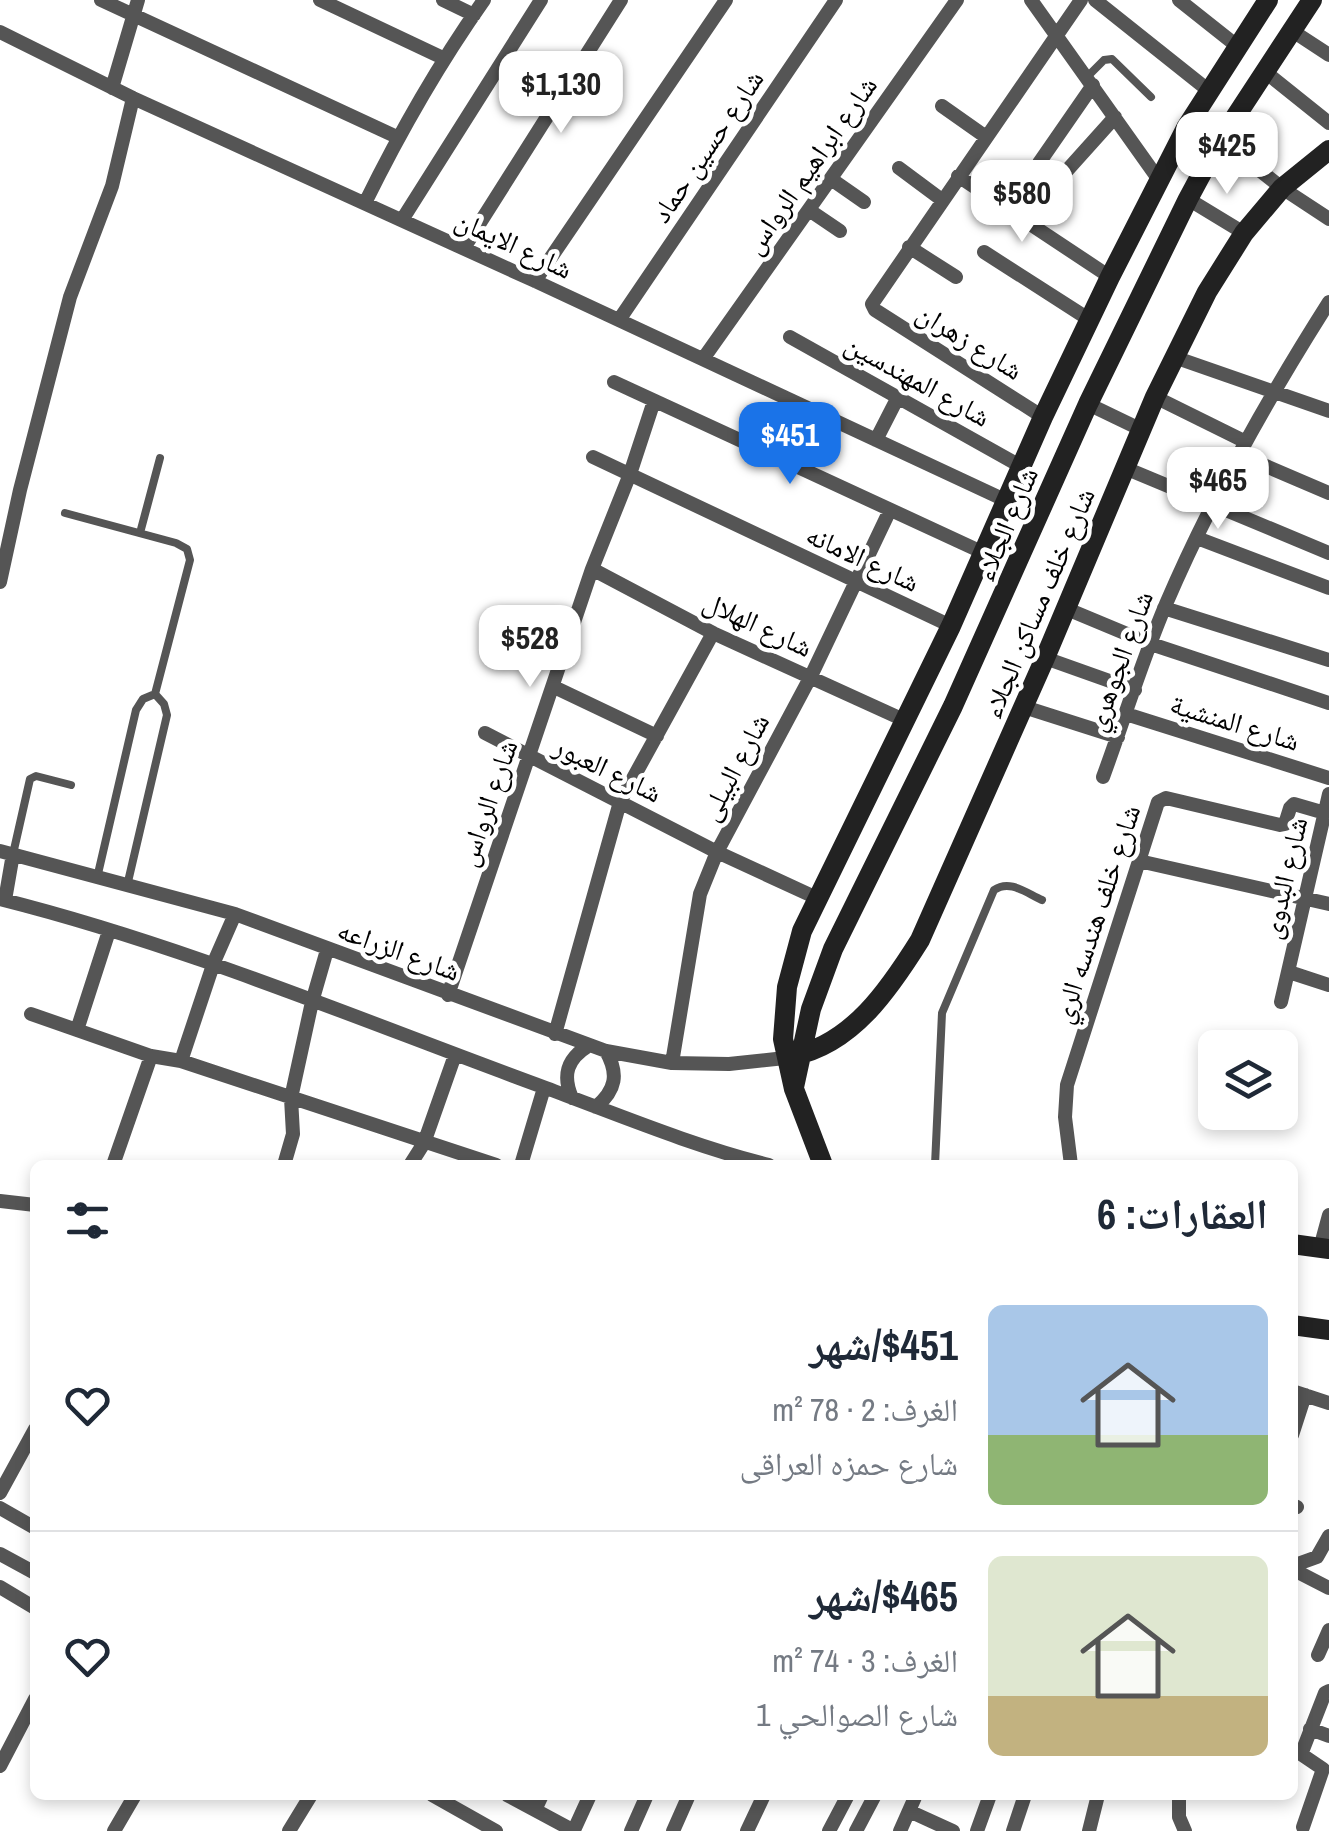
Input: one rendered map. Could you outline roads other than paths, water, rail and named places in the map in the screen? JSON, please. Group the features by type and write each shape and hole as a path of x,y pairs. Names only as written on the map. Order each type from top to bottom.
{"street":[{"path":"102,0 136,7 397,137"},
{"path":"320,0 442,58"},
{"path":"443,0 474,14"},
{"path":"365,203 442,58 484,0"},
{"path":"402,220 541,0"},
{"path":"464,248 621,0"},
{"path":"536,281 726,0"},
{"name":"شارع حسين حماد","path":"619,320 836,0"},
{"name":"شارع ابراهيم الرواس","path":"703,359 957,0"},
{"path":"1031,0 1159,180"},
{"path":"956,278 909,247 1081,0"},
{"path":"1095,0 1208,90"},
{"path":"1179,0 1237,46"},
{"name":"شارع الجلاء","path":"794,1056 833,950 953,706 1088,404 1188,199 1218,142 1312,0"},
{"name":"شارع الجلاء","path":"821,1160 794,1090 794,1056 783,1020 793,958 802,931 951,626 1110,277 1186,128 1264,2"},
{"path":"112,88 136,7"},
{"path":"1291,30 1329,55"},
{"name":"شارع الايمان","path":"0,32 133,98 1007,501"},
{"path":"1264,71 1329,123"},
{"path":"1038,163 1090,81"},
{"path":"0,582 70,296 112,186 133,98"},
{"path":"942,106 986,137"},
{"path":"1062,176 1115,117"},
{"path":"1186,128 1218,142 1329,218"},
{"name":"شارع خلف مساكن الجلاء","path":"794,1056 846,1031 879,999 920,940 1174,358 1244,232 1282,188 1329,150"},
{"path":"899,168 942,200"},
{"path":"958,176 1110,277"},
{"path":"830,179 864,202"},
{"path":"1188,199 1244,232"},
{"path":"809,210 840,231"},
{"name":"شارع زهران","path":"909,247 872,304 876,310 1044,417"},
{"path":"984,252 1090,320"},
{"name":"شارع الجوهري","path":"1104,777 1164,608 1196,538 1272,392 1329,302"},
{"name":"شارع المهندسين","path":"790,337 1022,467"},
{"path":"1174,358 1329,411"},
{"path":"614,382 984,553"},
{"path":"876,440 898,397"},
{"path":"1155,397 1329,493"},
{"name":"شارع الرواس","path":"448,994 592,569 654,400"},
{"path":"1088,404 1142,430"},
{"name":"شارع الامانه","path":"593,457 951,626"},
{"path":"1125,468 1329,553"},
{"name":"شارع البيلى","path":"672,1062 694,918 717,852 811,676 890,510"},
{"path":"1196,538 1329,588"},
{"name":"شارع الهلال","path":"592,569 712,633 904,720"},
{"path":"1164,608 1329,660"},
{"path":"1066,609 1151,644 1329,703"},
{"path":"555,1034 620,802 712,633"},
{"path":"1046,658 1135,690"},
{"path":"554,687 657,736"},
{"path":"920,689 931,708 953,706"},
{"path":"1024,706 1118,737"},
{"name":"شارع المنشية","path":"1126,714 1329,778"},
{"name":"شارع العبور","path":"485,733 717,852 819,899"},
{"path":"887,756 908,755 917,762 921,773"},
{"name":"شارع البدوى","path":"1281,1002 1329,794"},
{"name":"شارع خلف هندسه الري","path":"1069,1160 1065,1117 1067,1086 1156,805 1161,799 1280,825 1285,824 1294,804 1325,820"},
{"path":"7,852 2,900 214,962 544,1088 750,1160"},
{"name":"شارع الزراعه","path":"7,852 234,914 606,1051 672,1062 729,1064 794,1056"},
{"path":"1139,861 1329,904"},
{"path":"181,1061 234,914"},
{"path":"77,1030 109,931"},
{"path":"285,1160 292,1134 292,1098 327,950"},
{"name":"شارع البدوى","path":"1289,972 1329,985"},
{"path":"31,1014 480,1160"},
{"path":"572,1098 566,1083 567,1068 575,1054 588,1046"},
{"path":"596,1106 608,1096 615,1082 614,1066 606,1051"},
{"path":"413,1160 424,1143 455,1055"},
{"path":"115,1160 151,1056"},
{"path":"522,1160 544,1088"},
{"path":"0,1201 30,1204"},
{"path":"1298,1245 1325,1249 1329,1214"},
{"path":"1298,1327 1329,1330"},
{"path":"1298,1393 1329,1403"},
{"path":"0,1494 30,1439"},
{"path":"0,1508 30,1525"},
{"path":"1298,1566 1325,1555 1329,1536"},
{"path":"0,1554 30,1570"},
{"path":"1298,1571 1329,1588"},
{"path":"0,1586 30,1605"},
{"path":"1318,1655 1329,1630"},
{"path":"1298,1748 1328,1691"},
{"path":"0,1766 30,1708"},
{"path":"1310,1729 1329,1736"},
{"path":"1298,1751 1323,1769 1303,1827"},
{"path":"114,1831 132,1800"},
{"path":"289,1831 308,1800"},
{"path":"441,1800 496,1831"},
{"path":"517,1800 574,1831 588,1800"},
{"path":"535,1810 540,1800"},
{"path":"630,1831 645,1800"},
{"path":"672,1831 688,1800"},
{"path":"747,1831 762,1800"},
{"path":"829,1831 845,1800"},
{"path":"856,1831 872,1800"},
{"path":"900,1831 914,1800"},
{"path":"977,1831 988,1800"},
{"path":"1013,1831 1023,1800"},
{"path":"1089,1831 1097,1800"},
{"path":"1179,1800 1179,1817 1185,1831"},
{"path":"909,1812 953,1831"}],"lane":[{"path":"1090,81 1104,60 1112,59 1150,97"},
{"path":"140,533 160,458"},
{"path":"65,514 182,545 189,554 156,694"},
{"path":"97,878 136,710 143,699 156,694"},
{"path":"127,887 167,716 156,694"},
{"path":"7,852 30,778 71,785"},
{"path":"935,1160 940,1028 953,983 994,890 1005,884 1042,900"}]}
